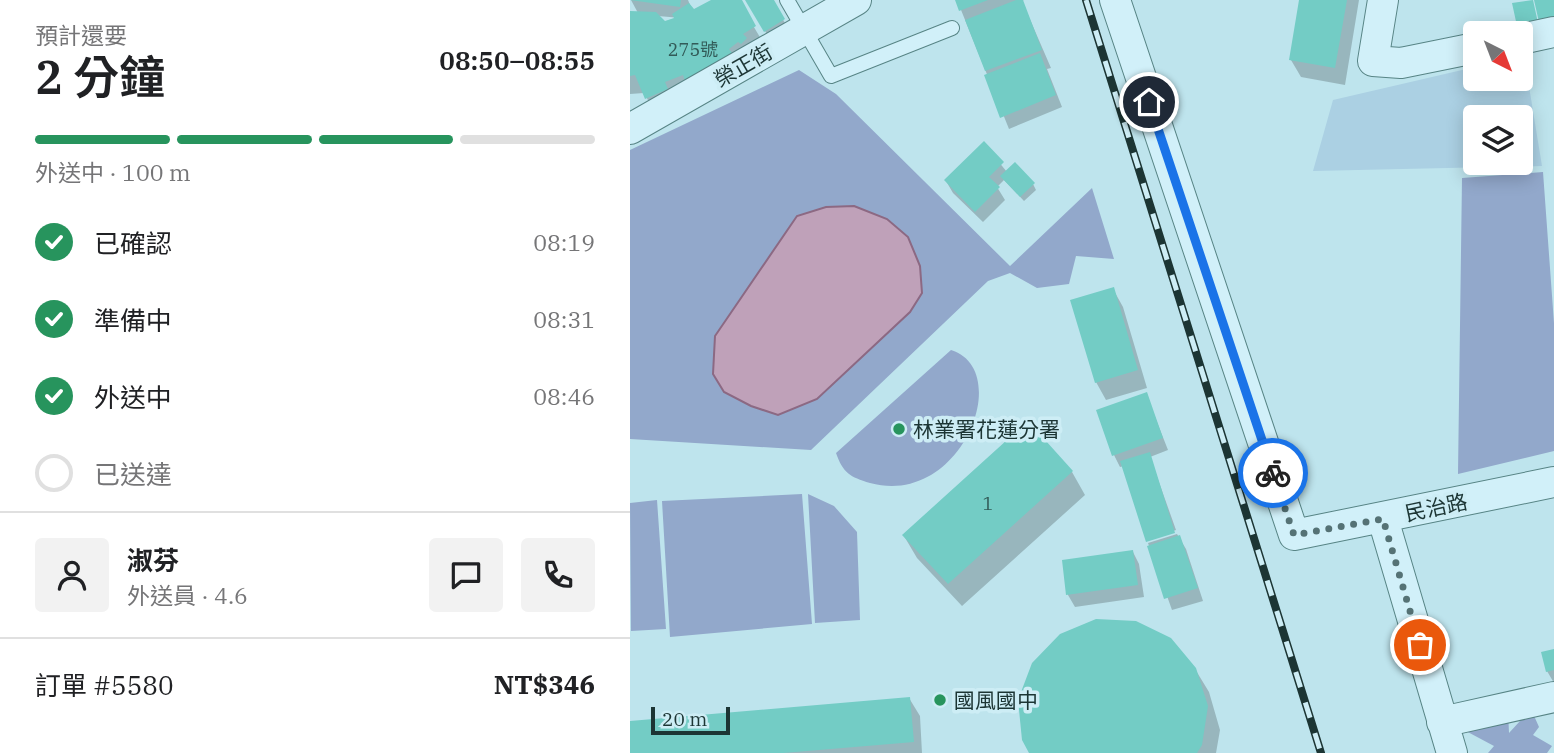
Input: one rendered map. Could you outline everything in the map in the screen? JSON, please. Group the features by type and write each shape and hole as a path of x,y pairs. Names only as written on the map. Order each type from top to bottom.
{"street":[{"name":"榮正街","path":"630,129 856,0"},
{"name":"民治路","path":"1115,0 1294,535 1554,482"},
{"path":"1383,0 1373,61 1401,62 1463,50"},
{"path":"1533,36 1554,32"},
{"path":"1383,519 1452,753"},
{"path":"1442,722 1554,697"}],"lane":[{"path":"787,0 831,76 953,28"}],"shaded area":[{"path":"799,70 836,94 1010,266 1092,188 1114,259 1076,256 1069,284 1037,288 1010,273 988,281 811,450 630,439 630,150"},
{"path":"1463,70 1463,91 1530,91 1532,105 1463,105 1463,168 1313,171 1333,100"},
{"path":"1533,111 1542,166 1533,166"},
{"path":"1543,172 1554,323 1554,451 1458,474 1462,178 1533,175 1533,173"},
{"path":"854,206 887,219 908,237 920,266 922,293 910,312 817,399 778,415 751,406 724,392 713,374 715,336 797,216 826,207"},
{"path":"951,350 970,362 978,383 977,407 969,433 952,457 930,476 902,485 870,483 848,473 836,453"},
{"path":"802,494 812,624 670,637 662,501"},
{"path":"808,494 834,506 857,532 860,620 815,623"},
{"path":"657,500 666,629 631,631 630,503"},
{"path":"1531,709 1539,727 1533,735 1552,746 1547,753 1488,753 1494,746 1464,730 1508,711 1509,733"}],"building":[{"path":"630,0 681,0 680,7"},
{"path":"711,0 742,0 756,26 743,34 747,38 741,44 738,42 729,49 732,53 726,59 685,81 683,75 665,82 668,89 645,99 635,75 630,76 630,11 656,12 665,21 674,18 672,14 689,3 694,9"},
{"path":"745,0 774,0 785,19 764,32"},
{"path":"955,0 988,0 959,11"},
{"path":"1016,0 1023,0 1042,50 985,71 965,20"},
{"path":"1299,0 1347,0 1335,68 1289,60"},
{"path":"1533,0 1538,23 1516,21 1512,3"},
{"path":"1534,0 1554,0 1554,19 1539,22"},
{"path":"1040,53 1056,95 1000,118 984,75"},
{"path":"984,141 1004,162 989,177 1000,187 975,212 944,180"},
{"path":"1015,162 1035,183 1020,197 1000,176"},
{"path":"1114,287 1138,370 1095,383 1070,300"},
{"path":"1147,392 1163,438 1112,456 1096,410"},
{"name":"林業署花蓮分署","path":"1028,421 1073,471 948,584 902,535"},
{"path":"1150,452 1175,533 1146,542 1120,461"},
{"path":"1180,535 1198,588 1164,599 1147,546"},
{"path":"1133,550 1138,585 1066,595 1062,560"},
{"path":"1096,619 1136,621 1171,638 1196,668 1208,706 1202,745 1197,753 1029,753 1022,740 1018,700 1032,663 1060,634"},
{"path":"1554,649 1554,670 1546,672 1541,652"},
{"path":"910,697 914,742 783,753 630,753 630,721"}],"railway":[{"path":"1086,0 1321,753"}],"way so far":[{"path":"1273,473 1294,535 1383,519 1420,645"}],"place":[{"name":"林業署花蓮分署","path":"899,429"},
{"name":"國風國中","path":"940,700"}],"route":[{"path":"1149,102 1273,473"}]}
